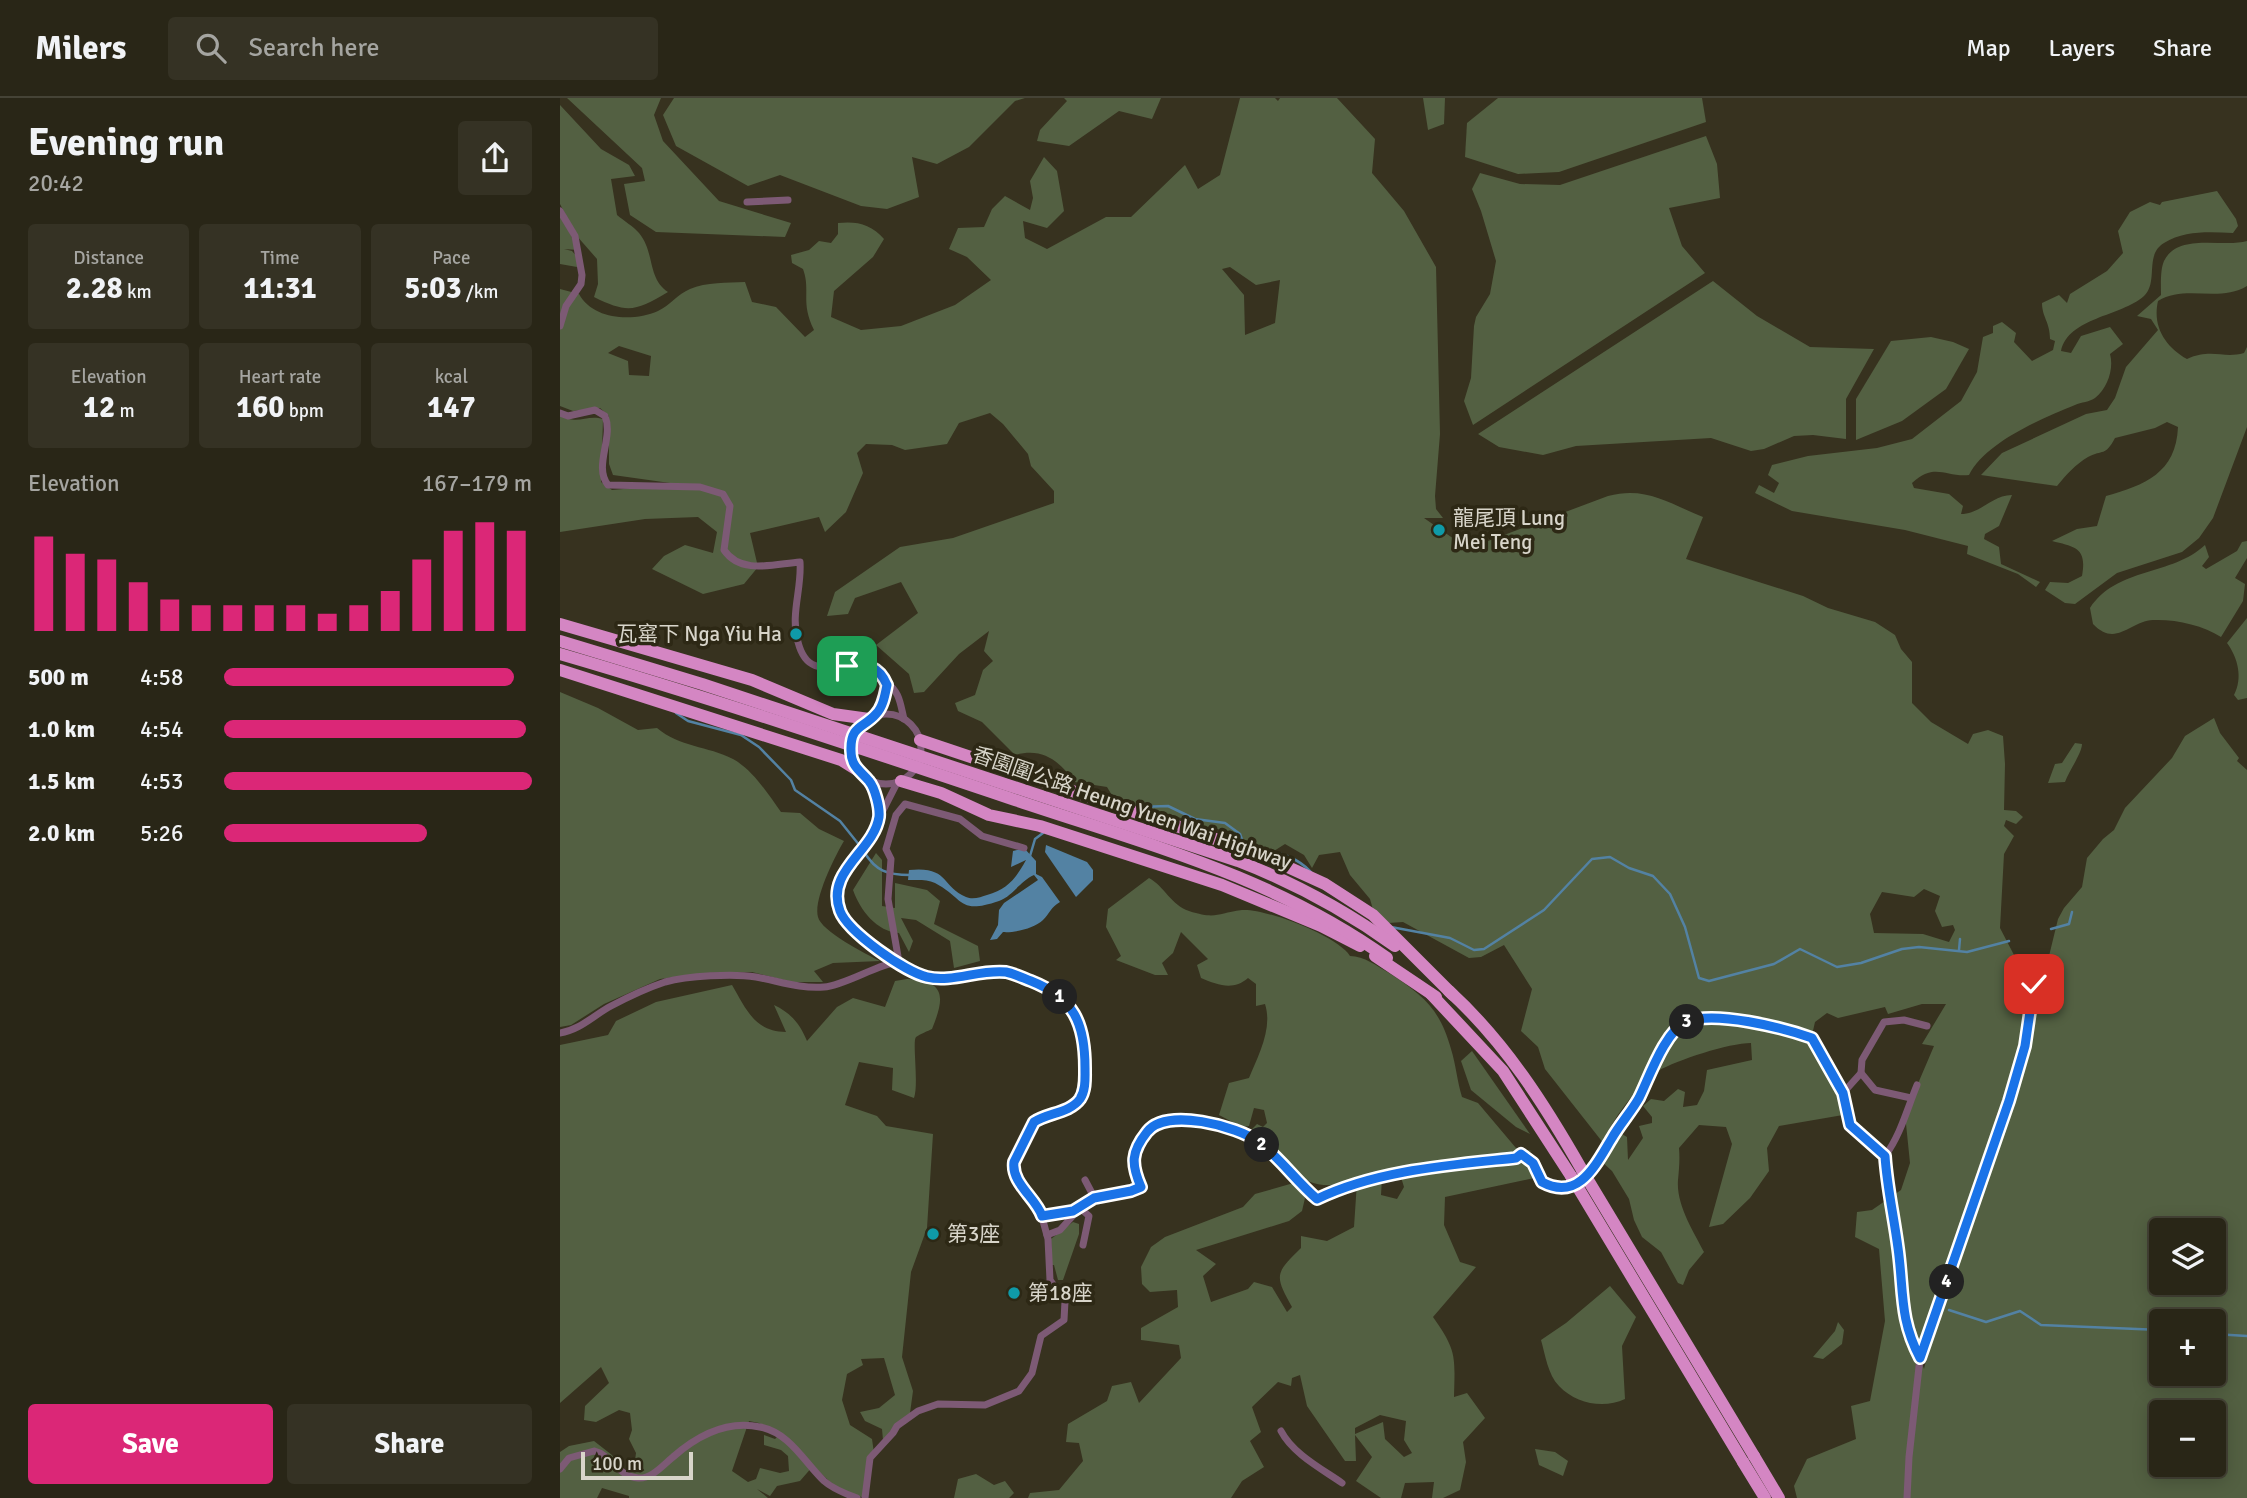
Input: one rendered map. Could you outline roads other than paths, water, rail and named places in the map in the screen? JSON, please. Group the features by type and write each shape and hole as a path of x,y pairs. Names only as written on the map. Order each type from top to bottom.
{"highway":[{"path":"560,624 752,680 843,717 872,717"},
{"name":"香園圍公路 Heung Yuen Wai Highway","path":"560,641 702,684 1238,861 1314,895 1453,995 1520,1071 1576,1173 1749,1459 1779,1498"},
{"name":"香園圍公路 Heung Yuen Wai Highway","path":"560,654 794,727 1239,876 1314,910 1392,951 1503,1071 1576,1173"},
{"path":"560,670 841,760 857,770"},
{"path":"920,740 974,756 1282,863 1360,906 1392,951"},
{"path":"899,782 989,815 1064,834 1247,895 1334,932 1392,951"},
{"name":"香園圍公路 Heung Yuen Wai Highway","path":"1749,1459 1765,1498"}],"street":[{"path":"747,202 788,200"},
{"path":"560,211 575,236 582,275 581,284 566,306 560,326"},
{"path":"560,413 576,415 595,410 605,416 608,427 603,471 608,485 700,487 723,494 730,506 724,550 729,557 749,567 800,562 800,580 794,608 797,641 804,655 813,664 824,668 859,664 870,666 886,682 892,684 898,695 904,719"},
{"path":"886,682 883,701 872,717 858,728 851,742 851,757 857,770 869,780 884,785 899,782"},
{"path":"865,1498 870,1458 894,1433 897,1426 918,1411 938,1404 981,1406 1019,1391 1034,1368 1041,1336 1048,1329 1062,1323 1067,1312 1065,1299 1049,1280 1047,1235 1042,1216 1013,1170 1034,1122 1068,1108 1076,1103 1083,1093 1084,1041 1078,1021 1064,1000 1038,984 1006,972 925,977 861,936 846,921 839,909 840,882 872,832 899,782 917,767 921,754 920,740 911,724 904,719 885,714 872,717"},
{"path":"869,780 879,816"},
{"path":"899,962 888,899 891,859 886,849 896,816 905,804 960,819 991,840 1024,848"},
{"path":"560,1033 572,1031 611,1006 666,982 752,976 801,988 826,988 847,982 883,965 899,962"},
{"path":"1907,1498 1920,1358 2012,1090 2025,1046 2034,976"},
{"path":"1047,1235 1060,1230 1080,1208 1094,1198 1141,1187 1132,1157 1136,1147 1150,1128 1179,1119 1221,1126 1257,1141 1294,1180 1317,1199 1353,1184 1455,1164 1516,1158 1521,1154 1533,1163 1542,1182 1563,1189 1574,1187 1596,1165 1638,1098 1673,1032 1685,1022 1701,1019 1773,1025 1812,1038 1843,1093 1850,1125 1885,1156"},
{"path":"1843,1093 1861,1073 1862,1060 1884,1022 1904,1020 1927,1026"},
{"path":"1861,1073 1875,1090 1911,1098"},
{"path":"1917,1085 1903,1126 1885,1156 1888,1196 1902,1280 1904,1321 1920,1358"},
{"path":"1085,1180 1094,1198"},
{"path":"1042,1216 1080,1208"},
{"path":"1080,1208 1089,1216 1083,1245"},
{"path":"560,1469 569,1458 594,1451 606,1456 623,1473 636,1479 645,1478 712,1431 731,1424 744,1424 764,1428 793,1445 825,1482 857,1498"},
{"path":"1281,1432 1311,1461 1342,1483"}],"water":[{"path":"1046,845 1087,862 1093,870 1093,880 1076,897 1045,852"},
{"path":"1024,848 1036,861 1036,874 1042,877 1060,902 1039,923 1013,932 1003,932 997,939 990,940 998,925 999,910 1004,903 1038,880 1034,875 999,901 976,906 963,903 932,882 908,880 909,870 931,871 943,878 958,893 971,898 980,897 1001,890 1015,877 1026,860 1011,867 1013,851"}],"waterway":[{"path":"676,713 688,721 741,735 759,747 791,780 795,790 840,821 860,846"},
{"path":"1139,807 1168,806 1195,819 1225,823 1240,834 1244,845"},
{"path":"1030,856 1035,839 1043,833"},
{"path":"1261,850 1288,856 1311,872"},
{"path":"864,852 873,864 883,871 910,875"},
{"path":"1391,927 1450,938 1474,950 1484,949 1544,910 1592,859 1610,857 1629,868 1653,876 1670,894 1685,927 1699,978 1709,981 1774,964 1800,949 1837,967 1861,963 1902,949 1919,947 1967,952 2009,941"},
{"path":"2051,929 2069,924 2072,912"},
{"path":"1959,950 1960,939"},
{"path":"1949,1310 1986,1322 2020,1311 2041,1325 2149,1330"},
{"path":"2226,1335 2247,1336"}],"place":[{"name":"龍尾頂 Lung Mei Teng","path":"1439,530"},
{"name":"瓦窰下 Nga Yiu Ha","path":"796,634"},
{"name":"第3座","path":"933,1234"},
{"name":"第18座","path":"1014,1293"}]}
